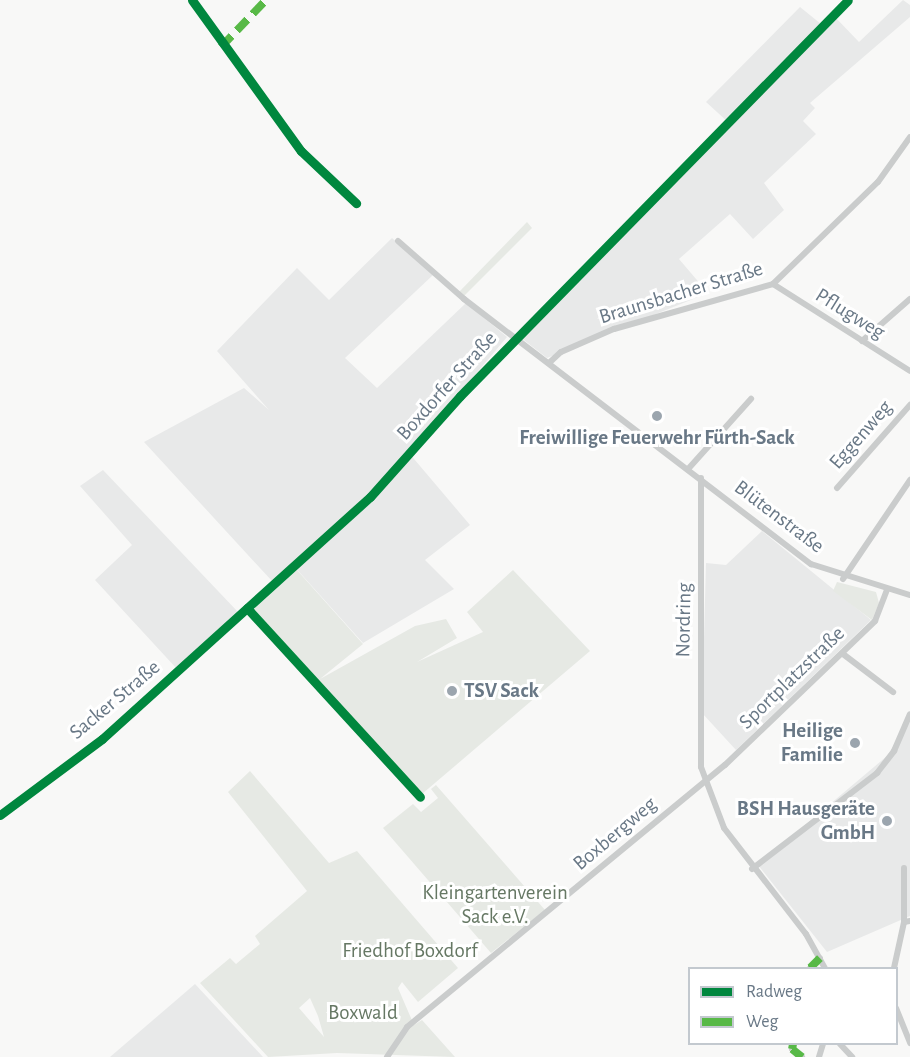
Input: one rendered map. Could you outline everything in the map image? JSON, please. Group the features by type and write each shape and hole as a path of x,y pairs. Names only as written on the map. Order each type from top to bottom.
{"street":[{"name":"Boxdorfer Straße","path":"247,608 370,497 516,339 848,0"},
{"name":"Braunsbacher Straße","path":"549,363 561,352 614,329 732,291 773,284 878,182 910,137"},
{"name":"Boxdorfer Straße","path":"398,241 516,339"},
{"name":"Pflugweg","path":"773,284 910,371"},
{"path":"862,341 910,298"},
{"path":"516,339 701,478"},
{"path":"689,468 751,399"},
{"name":"Eggenweg","path":"837,488 910,405"},
{"name":"Blütenstraße","path":"701,478 811,564 843,579 910,595"},
{"name":"Nordring","path":"701,478 699,752 705,781 715,813 752,869 820,958 824,967"},
{"path":"843,579 910,480"},
{"name":"Sportplatzstraße","path":"705,781 843,654 875,621 887,589"},
{"path":"247,608 420,797"},
{"name":"Sacker Straße","path":"0,815 102,739 247,608"},
{"path":"843,654 892,692"},
{"path":"752,869 877,773 894,751 910,714"},
{"name":"Boxbergweg","path":"387,1057 407,1027 705,781"},
{"path":"895,967 907,921 904,868"},
{"path":"812,967 820,958"},
{"path":"898,1011 910,1043"},
{"path":"793,1045 792,1049 802,1057"},
{"path":"841,1045 852,1057"}],"shaded area":[{"path":"903,0 910,5 910,17 810,103 815,108 803,121 816,134 764,183 784,210 753,239 730,214 679,259 708,293 547,358 520,337 729,123 706,102 800,7 821,24 835,17 859,42"},
{"path":"392,238 433,275 345,358 377,388 466,303 507,337 409,453 470,525 425,560 454,589 363,643 292,564 272,581 144,442 244,388 269,410 217,351 297,268 329,300"},
{"path":"103,470 238,612 177,669 95,580 132,545 80,486"},
{"path":"762,531 871,620 736,750 702,713 706,563 726,565"},
{"path":"910,720 910,916 827,952 758,865 887,756"},
{"path":"195,984 263,1057 110,1057"}],"green space":[{"path":"527,222 532,228 464,296 459,292"},
{"name":"TSV Sack","path":"297,570 363,644 320,679 415,626 446,619 457,638 417,662 483,632 467,612 513,570 590,651 422,794 254,609"},
{"path":"837,582 876,592 879,603 872,620 833,591"},
{"path":"250,771 329,863 357,851 458,968 418,1002 402,982 398,988 414,1025 422,1020 455,1057 337,1053 268,1057 200,983 230,958 236,964 260,944 255,936 307,891 228,792","holes":["310,998 324,1037 299,1008"]},
{"name":"Kleingartenverein Sack e.V.","path":"436,785 545,910 491,953 383,828 413,804 421,812 438,798 431,789"}],"marked path":[{"path":"221,47 266,0"},
{"path":"811,967 820,958"},
{"path":"793,1045 792,1049 802,1057"}],"cycle path":[{"path":"192,0 301,151 356,203"},
{"path":"0,815 102,739 370,497 460,396 848,0"},
{"path":"247,608 420,797"}],"place":[{"name":"Freiwillige Feuerwehr Fürth-Sack","path":"657,416"},
{"name":"TSV Sack","path":"452,691"},
{"name":"Heilige Familie","path":"855,743"},
{"name":"BSH Hausgeräte GmbH","path":"887,821"}],"park label":[{"name":"Friedhof Boxdorf","path":"410,951"},
{"name":"Boxwald","path":"363,1013"}]}
